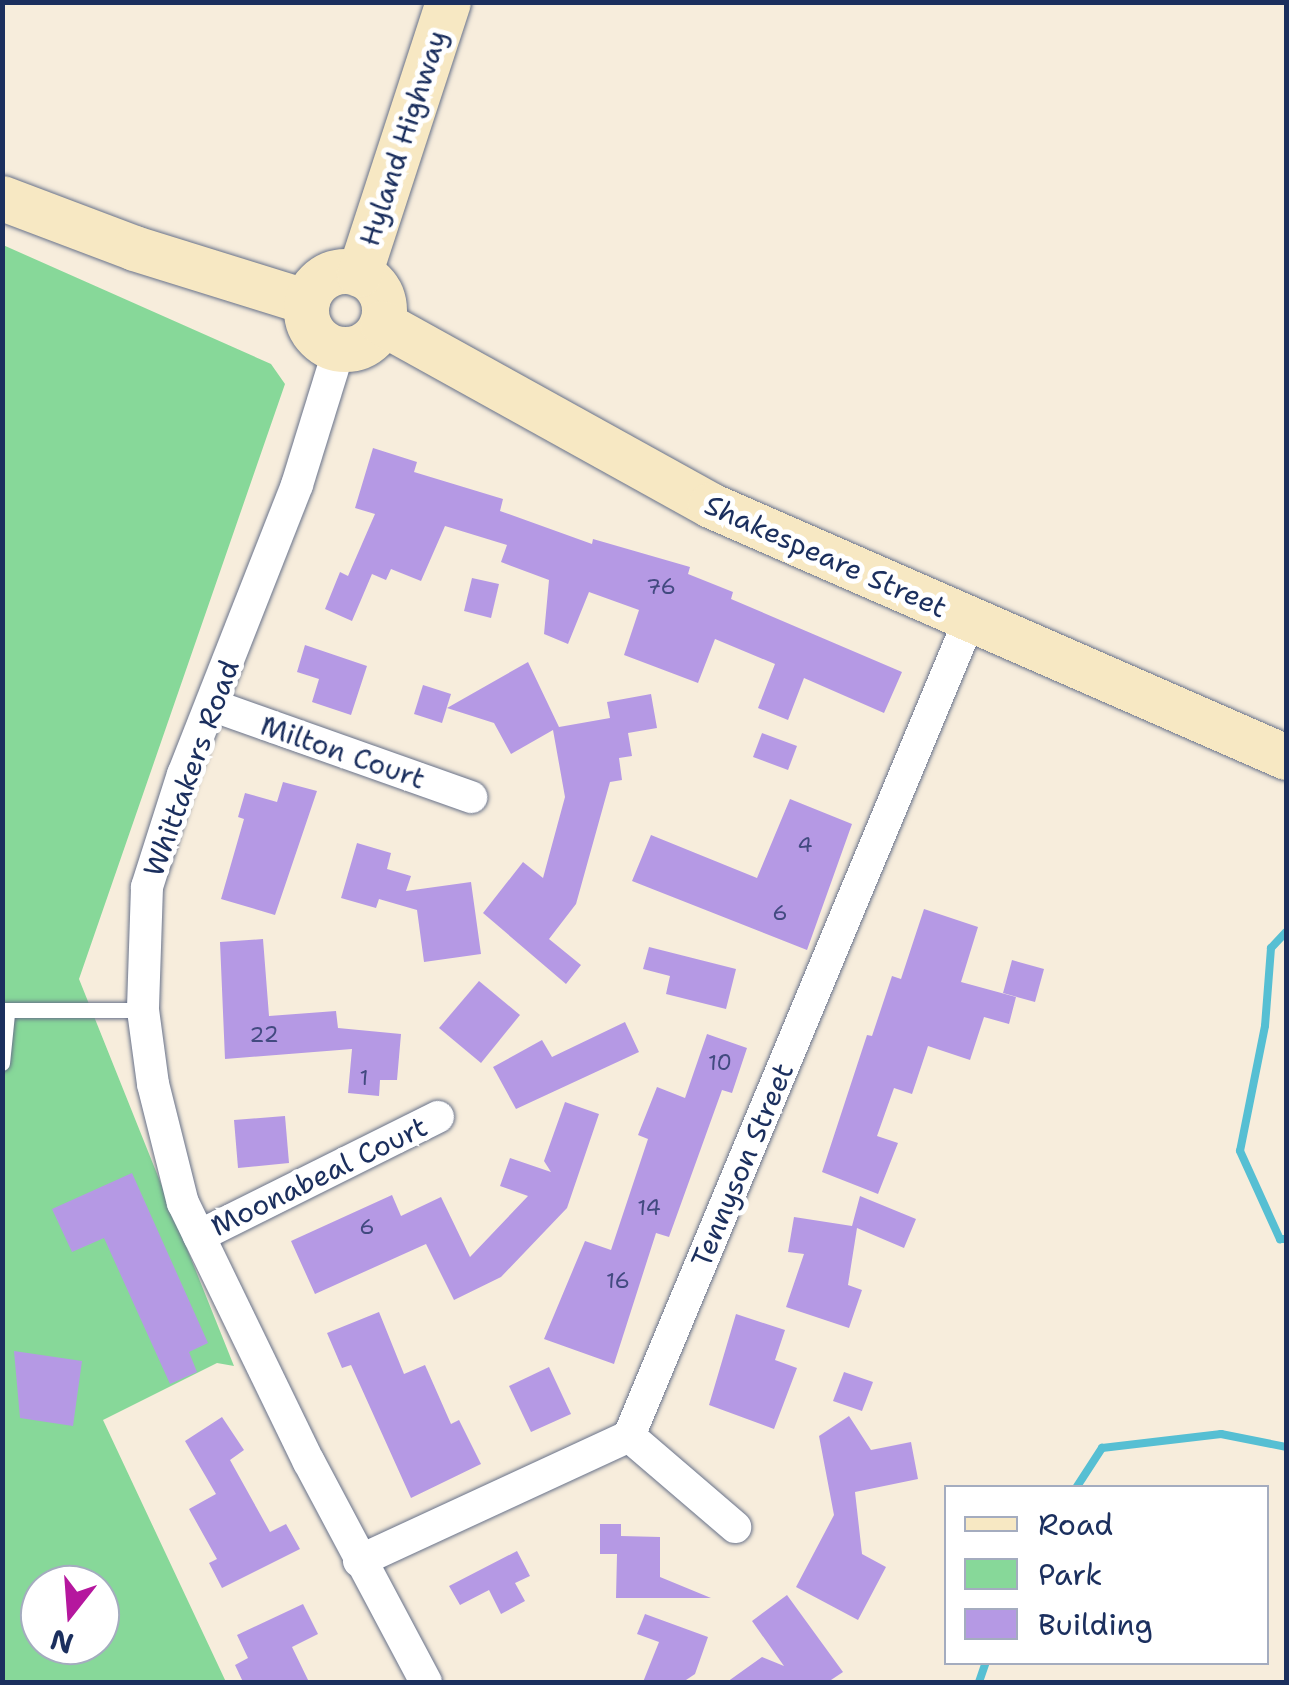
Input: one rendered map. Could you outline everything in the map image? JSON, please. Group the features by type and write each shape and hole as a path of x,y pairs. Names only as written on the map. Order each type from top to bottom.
{"main road":[{"name":"Hyland Highway","path":"359,274 448,2"},
{"path":"2,198 134,248 307,302"},
{"path":"330,274 359,274 380,294 382,322 365,344 339,349 317,337 307,302 330,274"},
{"name":"Shakespeare Street","path":"382,322 710,505 1274,752"}],"street":[{"name":"Whittakers Road","path":"339,349 297,485 147,887 143,1010 162,1118 183,1203 360,1561 426,1682"},
{"name":"Tennyson Street","path":"629,1436 969,621"},
{"name":"Milton Court","path":"214,706 471,797"},
{"name":"Moonabeal Court","path":"200,1236 438,1117"},
{"path":"360,1561 629,1436 736,1527"}],"lane":[{"path":"2,1063 5,1012 143,1010"}],"green space":[{"path":"3,245 271,364 285,384 79,979 234,1366 217,1363 103,1420 226,1682 3,1682"}],"building":[{"path":"373,448 417,462 414,472 503,499 500,511 592,544 593,539 690,567 688,574 733,592 731,599 902,672 884,713 804,678 788,720 758,708 775,664 715,639 698,683 624,655 639,610 589,592 568,644 544,634 549,580 501,562 507,545 445,526 421,581 391,569 386,580 372,574 352,621 325,609 340,572 348,576 375,514 355,508"},
{"path":"472,578 499,584 491,618 464,611"},
{"path":"305,645 367,666 351,715 312,702 319,679 297,672"},
{"path":"528,662 559,727 610,718 607,702 651,694 657,728 628,733 632,756 619,758 622,780 610,782 576,904 549,939 581,965 566,984 483,913 523,862 543,878 565,797 553,730 511,754 494,723 447,708"},
{"path":"423,685 451,694 442,723 414,714"},
{"path":"762,733 797,746 788,770 753,757"},
{"path":"283,782 317,791 275,915 221,899 244,819 238,817 245,793 277,802"},
{"path":"790,799 852,824 807,950 632,881 651,835 757,878"},
{"path":"357,843 391,853 387,869 411,876 406,891 471,882 481,954 424,962 417,910 379,899 376,908 341,898"},
{"path":"924,909 978,927 961,982 1016,997 1009,1024 984,1017 970,1060 928,1046 912,1094 894,1088 877,1136 898,1143 878,1194 822,1172 867,1035 872,1036 892,976 901,979"},
{"path":"263,939 269,1016 336,1011 338,1028 401,1034 397,1080 380,1080 379,1096 348,1093 352,1049 225,1059 220,942"},
{"path":"649,947 736,969 726,1009 666,994 670,976 643,969"},
{"path":"1012,960 1044,969 1035,1002 1003,993"},
{"path":"479,981 520,1015 481,1063 439,1028"},
{"path":"625,1022 639,1052 516,1109 493,1067 542,1040 552,1057"},
{"path":"707,1034 747,1048 732,1093 722,1090 669,1237 656,1233 614,1364 544,1339 585,1241 611,1250 648,1139 638,1135 657,1087 685,1098"},
{"path":"565,1102 599,1114 567,1208 501,1277 454,1300 426,1244 315,1294 291,1241 392,1195 401,1216 441,1197 470,1257 528,1196 500,1186 510,1158 551,1172 544,1161"},
{"path":"285,1116 289,1163 238,1168 234,1120"},
{"path":"132,1173 208,1343 189,1352 197,1372 170,1384 104,1238 72,1252 52,1209"},
{"path":"860,1196 916,1219 904,1248 857,1228 848,1285 862,1290 849,1328 786,1307 804,1254 788,1252 794,1217 852,1226"},
{"path":"379,1312 404,1374 425,1365 451,1424 459,1420 481,1464 411,1498 351,1365 342,1368 327,1333"},
{"path":"736,1314 785,1330 775,1360 797,1368 774,1429 709,1405"},
{"path":"14,1351 82,1361 73,1426 20,1418"},
{"path":"549,1367 571,1414 531,1432 509,1386"},
{"path":"844,1372 873,1382 862,1411 833,1401"},
{"path":"849,1416 871,1450 911,1442 918,1479 855,1492 862,1554 886,1567 858,1620 796,1587 834,1515 819,1436"},
{"path":"222,1417 244,1450 230,1460 270,1532 286,1524 300,1549 222,1588 209,1563 217,1559 189,1509 216,1494 185,1441"},
{"path":"600,1524 621,1524 621,1536 660,1537 660,1577 711,1598 616,1598 617,1554 600,1554"},
{"path":"517,1551 530,1576 515,1583 525,1601 501,1614 489,1590 460,1605 449,1586"},
{"path":"787,1595 843,1672 828,1682 727,1682 762,1657 784,1666 752,1621"},
{"path":"303,1604 318,1634 292,1647 309,1682 243,1682 235,1665 248,1658 237,1635"},
{"path":"645,1614 708,1637 695,1674 683,1682 643,1682 659,1642 637,1634"}],"waterway":[{"path":"1286,932 1271,948 1265,1026 1240,1151 1280,1239 1286,1239"},
{"path":"1078,1485 1102,1448 1221,1434 1286,1447"},
{"path":"979,1682 985,1665"}]}
